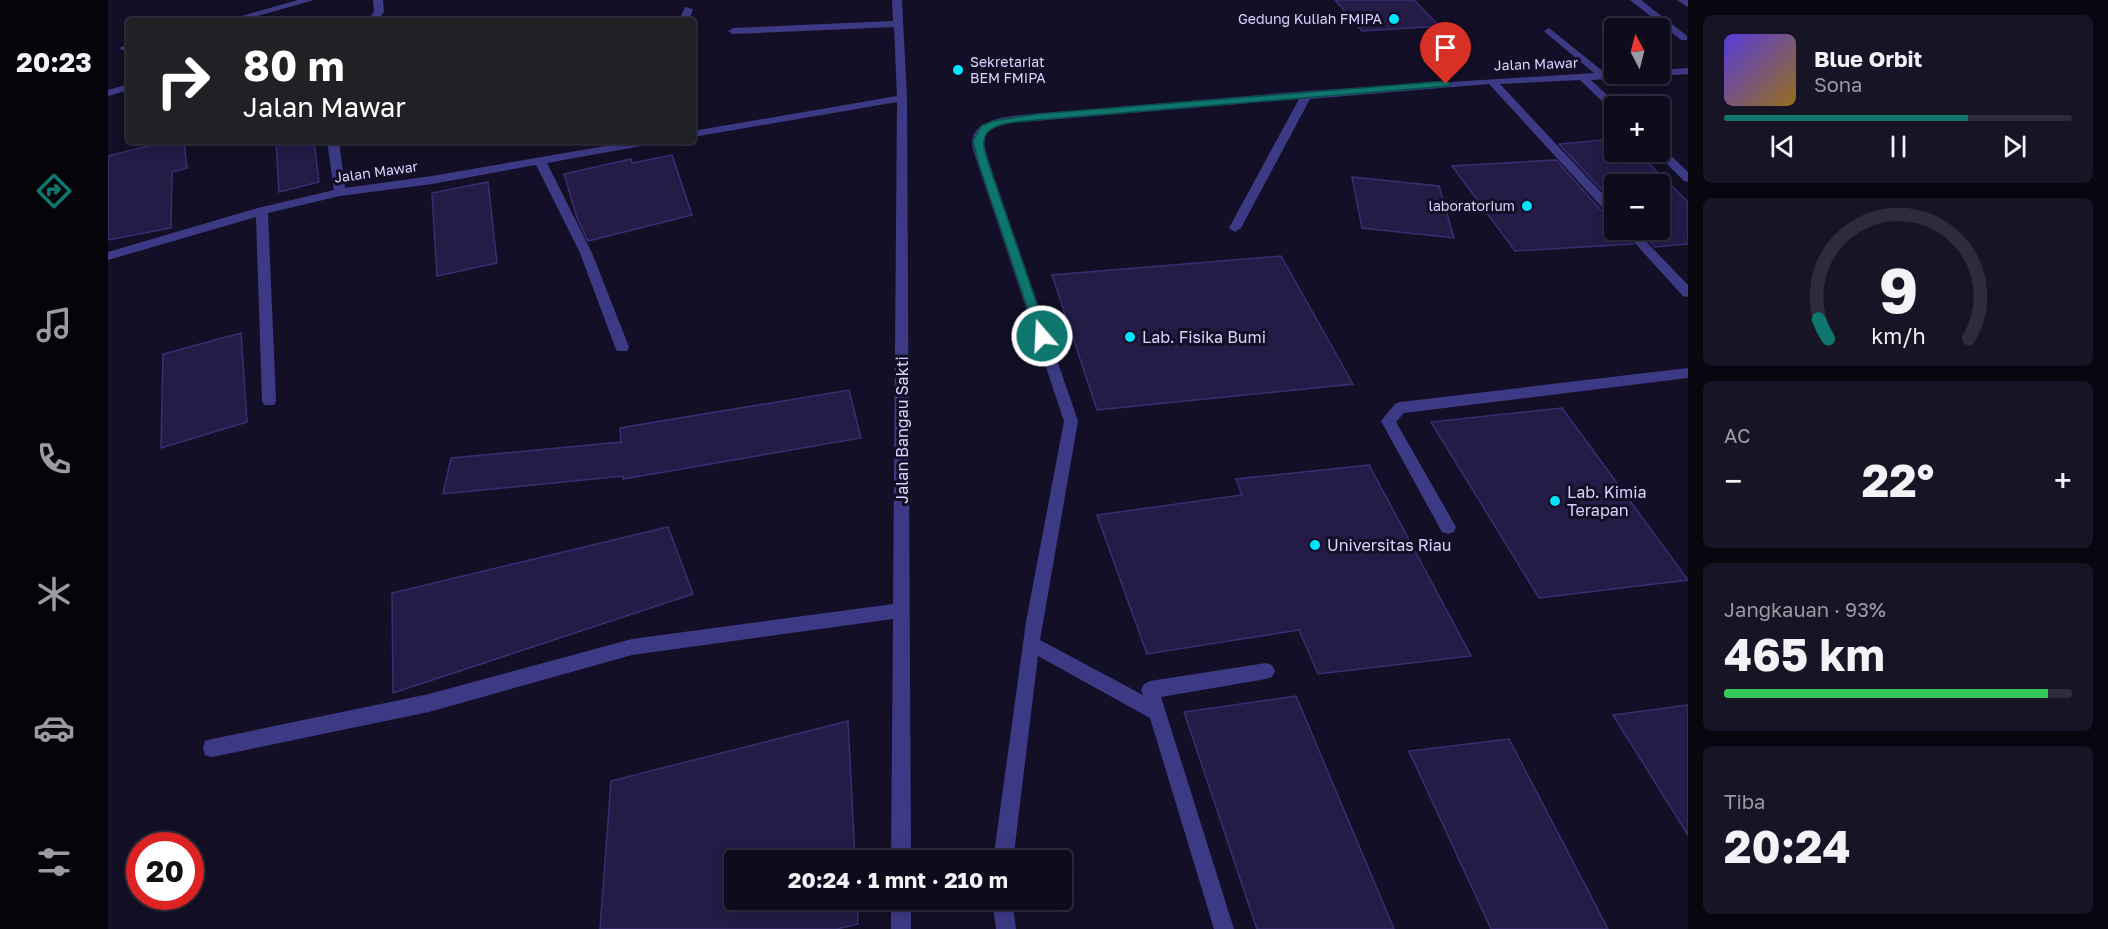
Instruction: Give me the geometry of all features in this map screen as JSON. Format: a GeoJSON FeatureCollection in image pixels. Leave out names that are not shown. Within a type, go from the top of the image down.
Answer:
{"type":"FeatureCollection","features":[{"type":"Feature","properties":{"kind":"street"},"geometry":{"type":"LineString","coordinates":[[240,18],[309,0]]}},
{"type":"Feature","properties":{"kind":"street"},"geometry":{"type":"LineString","coordinates":[[375,18],[381,7],[378,0]]}},
{"type":"Feature","properties":{"kind":"street","name":"Jalan Bangau Sakti"},"geometry":{"type":"LineString","coordinates":[[897,0],[902,98],[901,850]]}},
{"type":"Feature","properties":{"kind":"street"},"geometry":{"type":"LineString","coordinates":[[1635,0],[1686,36],[1684,43],[1688,49]]}},
{"type":"Feature","properties":{"kind":"street"},"geometry":{"type":"LineString","coordinates":[[1682,0],[1688,4]]}},
{"type":"Feature","properties":{"kind":"street"},"geometry":{"type":"LineString","coordinates":[[685,18],[688,9]]}},
{"type":"Feature","properties":{"kind":"street"},"geometry":{"type":"LineString","coordinates":[[733,31],[897,24]]}},
{"type":"Feature","properties":{"kind":"street"},"geometry":{"type":"LineString","coordinates":[[1549,31],[1602,76]]}},
{"type":"Feature","properties":{"kind":"street"},"geometry":{"type":"LineString","coordinates":[[1670,72],[1688,71]]}},
{"type":"Feature","properties":{"kind":"street","name":"Jalan Mawar"},"geometry":{"type":"LineString","coordinates":[[1032,644],[1071,421],[984,165],[978,141],[984,129],[996,123],[1037,117],[1307,94],[1602,76]]}},
{"type":"Feature","properties":{"kind":"street"},"geometry":{"type":"LineString","coordinates":[[1583,77],[1604,97]]}},
{"type":"Feature","properties":{"kind":"street"},"geometry":{"type":"LineString","coordinates":[[1492,81],[1604,202]]}},
{"type":"Feature","properties":{"kind":"street"},"geometry":{"type":"LineString","coordinates":[[108,93],[126,88]]}},
{"type":"Feature","properties":{"kind":"street"},"geometry":{"type":"LineString","coordinates":[[1235,228],[1307,94]]}},
{"type":"Feature","properties":{"kind":"street"},"geometry":{"type":"LineString","coordinates":[[696,133],[902,98]]}},
{"type":"Feature","properties":{"kind":"street"},"geometry":{"type":"LineString","coordinates":[[333,144],[340,192]]}},
{"type":"Feature","properties":{"kind":"street","name":"Jalan Mawar"},"geometry":{"type":"LineString","coordinates":[[108,256],[262,211],[340,192],[432,180],[636,144]]}},
{"type":"Feature","properties":{"kind":"street"},"geometry":{"type":"LineString","coordinates":[[540,161],[586,254],[622,347]]}},
{"type":"Feature","properties":{"kind":"street"},"geometry":{"type":"LineString","coordinates":[[1670,161],[1688,178]]}},
{"type":"Feature","properties":{"kind":"street"},"geometry":{"type":"LineString","coordinates":[[262,211],[269,401]]}},
{"type":"Feature","properties":{"kind":"street"},"geometry":{"type":"LineString","coordinates":[[1638,240],[1688,293]]}},
{"type":"Feature","properties":{"kind":"street"},"geometry":{"type":"LineString","coordinates":[[1448,527],[1388,421],[1400,408],[1688,373]]}},
{"type":"Feature","properties":{"kind":"street"},"geometry":{"type":"LineString","coordinates":[[212,748],[429,703],[632,647],[902,610]]}},
{"type":"Feature","properties":{"kind":"street"},"geometry":{"type":"LineString","coordinates":[[1004,850],[1032,644],[1156,712]]}},
{"type":"Feature","properties":{"kind":"street"},"geometry":{"type":"LineString","coordinates":[[1224,929],[1150,690],[1266,671]]}},
{"type":"Feature","properties":{"kind":"street"},"geometry":{"type":"LineString","coordinates":[[901,910],[901,929]]}},
{"type":"Feature","properties":{"kind":"street"},"geometry":{"type":"LineString","coordinates":[[1003,910],[1006,929]]}},
{"type":"Feature","properties":{"kind":"building"},"geometry":{"type":"Polygon","coordinates":[[[1335,0],[1414,0],[1439,26],[1362,31],[1335,0]]]}},
{"type":"Feature","properties":{"kind":"building"},"geometry":{"type":"Polygon","coordinates":[[[1604,140],[1604,162],[1647,162],[1659,174],[1604,174],[1604,192],[1559,144],[1604,140]]]}},
{"type":"Feature","properties":{"kind":"building"},"geometry":{"type":"Polygon","coordinates":[[[184,144],[187,168],[172,172],[171,228],[108,240],[108,156],[152,145],[184,144]]]}},
{"type":"Feature","properties":{"kind":"building"},"geometry":{"type":"Polygon","coordinates":[[[276,144],[314,144],[319,182],[279,192],[276,144]]]}},
{"type":"Feature","properties":{"kind":"building"},"geometry":{"type":"Polygon","coordinates":[[[672,155],[692,215],[588,241],[577,218],[564,174],[631,159],[632,163],[672,155]]]}},
{"type":"Feature","properties":{"kind":"building","name":"laboratorium"},"geometry":{"type":"Polygon","coordinates":[[[1556,160],[1604,214],[1604,240],[1630,240],[1633,244],[1515,251],[1452,166],[1556,160]]]}},
{"type":"Feature","properties":{"kind":"building"},"geometry":{"type":"Polygon","coordinates":[[[1352,177],[1439,186],[1454,238],[1362,228],[1352,177]]]}},
{"type":"Feature","properties":{"kind":"building"},"geometry":{"type":"Polygon","coordinates":[[[488,182],[497,263],[437,276],[432,193],[488,182]]]}},
{"type":"Feature","properties":{"kind":"building"},"geometry":{"type":"Polygon","coordinates":[[[1670,184],[1688,202],[1688,244],[1655,247],[1648,240],[1670,240],[1670,184]]]}},
{"type":"Feature","properties":{"kind":"building"},"geometry":{"type":"Polygon","coordinates":[[[1281,256],[1353,384],[1097,410],[1052,275],[1281,256]]]}},
{"type":"Feature","properties":{"kind":"building"},"geometry":{"type":"Polygon","coordinates":[[[241,333],[247,422],[161,448],[163,354],[241,333]]]}},
{"type":"Feature","properties":{"kind":"building"},"geometry":{"type":"Polygon","coordinates":[[[849,390],[861,438],[623,479],[623,476],[443,494],[451,458],[621,442],[620,428],[849,390]]]}},
{"type":"Feature","properties":{"kind":"building","name":"Lab. Kimia Terapan"},"geometry":{"type":"Polygon","coordinates":[[[1562,408],[1688,580],[1539,598],[1431,422],[1562,408]]]}},
{"type":"Feature","properties":{"kind":"building"},"geometry":{"type":"Polygon","coordinates":[[[1369,465],[1471,656],[1318,674],[1299,630],[1147,654],[1097,515],[1242,495],[1236,479],[1369,465]]]}},
{"type":"Feature","properties":{"kind":"building"},"geometry":{"type":"Polygon","coordinates":[[[668,527],[693,594],[393,693],[392,593],[668,527]]]}},
{"type":"Feature","properties":{"kind":"building"},"geometry":{"type":"Polygon","coordinates":[[[1296,696],[1394,929],[1257,929],[1184,712],[1296,696]]]}},
{"type":"Feature","properties":{"kind":"building"},"geometry":{"type":"Polygon","coordinates":[[[1688,705],[1688,835],[1613,715],[1688,705]]]}},
{"type":"Feature","properties":{"kind":"building"},"geometry":{"type":"Polygon","coordinates":[[[848,721],[854,850],[724,850],[724,910],[857,910],[858,924],[837,929],[600,929],[611,781],[848,721]]]}},
{"type":"Feature","properties":{"kind":"building"},"geometry":{"type":"Polygon","coordinates":[[[1509,739],[1608,929],[1491,929],[1409,751],[1509,739]]]}},
{"type":"Feature","properties":{"kind":"place","name":"Gedung Kuliah FMIPA"},"geometry":{"type":"Point","coordinates":[1394,19]}},
{"type":"Feature","properties":{"kind":"place","name":"Sekretariat BEM FMIPA"},"geometry":{"type":"Point","coordinates":[958,70]}},
{"type":"Feature","properties":{"kind":"place","name":"laboratorium"},"geometry":{"type":"Point","coordinates":[1527,206]}},
{"type":"Feature","properties":{"kind":"place","name":"Lab. Fisika Bumi"},"geometry":{"type":"Point","coordinates":[1130,337]}},
{"type":"Feature","properties":{"kind":"place","name":"Lab. Kimia Terapan"},"geometry":{"type":"Point","coordinates":[1555,501]}},
{"type":"Feature","properties":{"kind":"place","name":"Universitas Riau"},"geometry":{"type":"Point","coordinates":[1315,545]}},
{"type":"Feature","properties":{"kind":"route"},"geometry":{"type":"LineString","coordinates":[[1042,336],[984,165],[978,141],[984,129],[996,123],[1037,117],[1446,84]]}}]}
